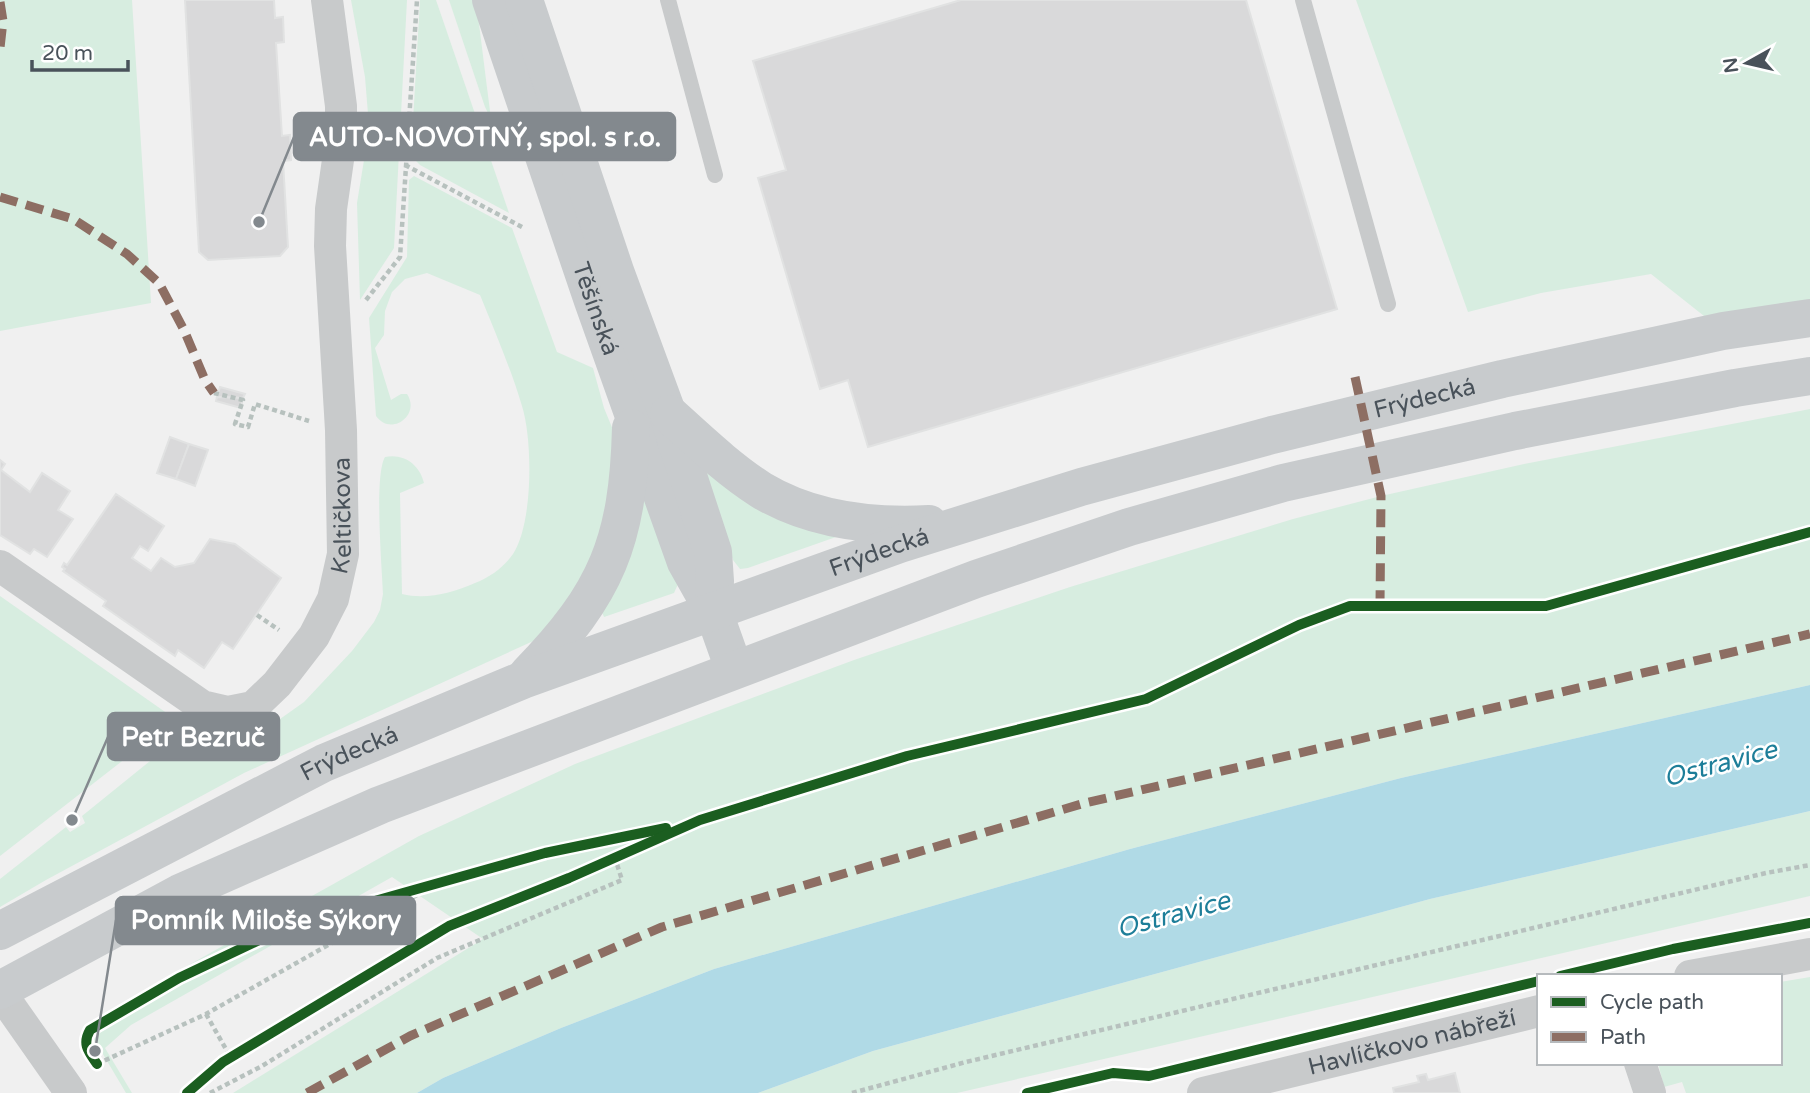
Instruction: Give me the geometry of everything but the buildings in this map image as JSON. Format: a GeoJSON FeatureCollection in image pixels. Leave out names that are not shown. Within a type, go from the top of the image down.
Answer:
{"type":"FeatureCollection","features":[{"type":"Feature","properties":{"kind":"main road","name":"Těšínská"},"geometry":{"type":"LineString","coordinates":[[491,0],[593,301],[649,410],[713,552],[713,610],[734,669]]}},
{"type":"Feature","properties":{"kind":"main road","name":"Těšínská"},"geometry":{"type":"LineString","coordinates":[[524,0],[615,271],[649,410]]}},
{"type":"Feature","properties":{"kind":"main road","name":"Frýdecká"},"geometry":{"type":"LineString","coordinates":[[0,931],[324,763],[523,680],[713,610],[966,523],[1094,484],[1272,435],[1502,379],[1723,331],[1810,318]]}},
{"type":"Feature","properties":{"kind":"main road","name":"Frýdecká"},"geometry":{"type":"LineString","coordinates":[[0,991],[180,893],[368,810],[976,579],[1103,536],[1283,483],[1515,430],[1810,376]]}},
{"type":"Feature","properties":{"kind":"main road"},"geometry":{"type":"LineString","coordinates":[[523,680],[572,625],[595,593],[610,562],[624,515],[630,461],[649,410],[701,443],[752,483],[796,506],[851,521],[885,525],[966,523]]}},
{"type":"Feature","properties":{"kind":"street","name":"Keltičkova"},"geometry":{"type":"LineString","coordinates":[[0,566],[202,706],[228,712],[253,707],[278,684],[314,636],[333,599],[343,554],[342,446],[330,246],[331,209],[341,139],[341,106],[327,0]]}},
{"type":"Feature","properties":{"kind":"street"},"geometry":{"type":"LineString","coordinates":[[1701,974],[1810,954]]}},
{"type":"Feature","properties":{"kind":"street"},"geometry":{"type":"LineString","coordinates":[[0,991],[71,1093]]}},
{"type":"Feature","properties":{"kind":"street","name":"Havlíčkovo nábřeží"},"geometry":{"type":"LineString","coordinates":[[1203,1093],[1537,1011]]}},
{"type":"Feature","properties":{"kind":"street"},"geometry":{"type":"LineString","coordinates":[[1641,1065],[1650,1093]]}},
{"type":"Feature","properties":{"kind":"lane"},"geometry":{"type":"LineString","coordinates":[[668,0],[715,175]]}},
{"type":"Feature","properties":{"kind":"lane"},"geometry":{"type":"LineString","coordinates":[[1303,0],[1388,304]]}},
{"type":"Feature","properties":{"kind":"path"},"geometry":{"type":"LineString","coordinates":[[336,340],[400,257],[416,0]]}},
{"type":"Feature","properties":{"kind":"path"},"geometry":{"type":"LineString","coordinates":[[405,165],[523,227]]}},
{"type":"Feature","properties":{"kind":"path"},"geometry":{"type":"LineString","coordinates":[[214,393],[243,400],[235,424],[248,427],[255,404],[289,415]]}},
{"type":"Feature","properties":{"kind":"path"},"geometry":{"type":"LineString","coordinates":[[257,615],[271,625]]}},
{"type":"Feature","properties":{"kind":"path"},"geometry":{"type":"LineString","coordinates":[[604,863],[628,853]]}},
{"type":"Feature","properties":{"kind":"path"},"geometry":{"type":"LineString","coordinates":[[210,1093],[262,1066],[436,958],[622,880],[615,858]]}},
{"type":"Feature","properties":{"kind":"path"},"geometry":{"type":"LineString","coordinates":[[852,1093],[966,1062],[1766,873],[1810,865]]}},
{"type":"Feature","properties":{"kind":"path"},"geometry":{"type":"LineString","coordinates":[[386,898],[452,879]]}},
{"type":"Feature","properties":{"kind":"path"},"geometry":{"type":"LineString","coordinates":[[94,1060],[206,1014],[438,883]]}},
{"type":"Feature","properties":{"kind":"path"},"geometry":{"type":"LineString","coordinates":[[206,1014],[227,1060],[242,1051]]}},
{"type":"Feature","properties":{"kind":"green space"},"geometry":{"type":"Polygon","coordinates":[[[0,0],[132,0],[151,303],[0,331],[0,0]]]}},
{"type":"Feature","properties":{"kind":"green space"},"geometry":{"type":"Polygon","coordinates":[[[351,0],[407,0],[394,248],[360,300],[357,203],[368,114],[365,77],[351,0]]]}},
{"type":"Feature","properties":{"kind":"green space"},"geometry":{"type":"Polygon","coordinates":[[[420,0],[436,0],[509,213],[420,165],[411,156],[420,0]]]}},
{"type":"Feature","properties":{"kind":"green space"},"geometry":{"type":"Polygon","coordinates":[[[449,0],[476,0],[491,119],[485,107],[449,0]]]}},
{"type":"Feature","properties":{"kind":"green space"},"geometry":{"type":"Polygon","coordinates":[[[1356,0],[1810,0],[1810,318],[1723,331],[1651,274],[1541,293],[1468,312],[1356,0]]]}},
{"type":"Feature","properties":{"kind":"green space"},"geometry":{"type":"Polygon","coordinates":[[[414,176],[512,228],[557,352],[593,368],[604,408],[616,437],[613,512],[592,565],[540,638],[244,773],[0,907],[0,879],[66,827],[70,832],[85,823],[82,816],[176,740],[201,736],[225,739],[247,735],[273,724],[304,702],[352,651],[374,622],[383,594],[379,501],[385,457],[399,457],[410,462],[419,471],[424,483],[400,493],[402,594],[430,596],[466,587],[496,572],[513,554],[520,540],[528,503],[526,421],[518,392],[480,295],[427,273],[405,279],[392,292],[385,311],[384,335],[375,348],[391,400],[401,394],[407,394],[410,409],[407,416],[396,424],[382,422],[376,416],[369,318],[407,257],[409,180],[414,176]]]}},
{"type":"Feature","properties":{"kind":"green space"},"geometry":{"type":"Polygon","coordinates":[[[1810,409],[1810,685],[1401,778],[1130,849],[714,969],[561,1028],[443,1078],[417,1093],[233,1093],[483,939],[392,877],[131,1025],[105,1048],[132,1093],[126,1093],[94,1039],[122,1008],[187,966],[419,836],[575,764],[854,660],[1070,587],[1293,519],[1524,464],[1810,409]]]}},
{"type":"Feature","properties":{"kind":"green space"},"geometry":{"type":"Polygon","coordinates":[[[702,468],[836,537],[740,569],[733,560],[702,468]]]}},
{"type":"Feature","properties":{"kind":"green space"},"geometry":{"type":"Polygon","coordinates":[[[644,498],[678,584],[674,593],[604,617],[602,612],[644,498]]]}},
{"type":"Feature","properties":{"kind":"green space"},"geometry":{"type":"Polygon","coordinates":[[[0,596],[168,714],[162,730],[0,856],[0,596]]]}},
{"type":"Feature","properties":{"kind":"green space"},"geometry":{"type":"Polygon","coordinates":[[[1810,811],[1810,896],[957,1093],[758,1093],[873,1051],[1430,899],[1810,811]]]}},
{"type":"Feature","properties":{"kind":"green space"},"geometry":{"type":"Polygon","coordinates":[[[1810,977],[1810,1093],[1686,1093],[1682,1082],[1664,1087],[1658,1065],[1782,1065],[1782,982],[1810,977]]]}},
{"type":"Feature","properties":{"kind":"water","name":"Ostravice"},"geometry":{"type":"Polygon","coordinates":[[[1810,685],[1810,811],[1430,899],[873,1051],[758,1093],[417,1093],[443,1078],[561,1028],[714,969],[1130,849],[1401,778],[1810,685]]]}},
{"type":"Feature","properties":{"kind":"marked path"},"geometry":{"type":"LineString","coordinates":[[0,2],[3,21],[0,48]]}},
{"type":"Feature","properties":{"kind":"marked path"},"geometry":{"type":"LineString","coordinates":[[0,197],[73,219],[127,254],[159,283],[184,330],[205,380],[214,393]]}},
{"type":"Feature","properties":{"kind":"marked path"},"geometry":{"type":"LineString","coordinates":[[1355,377],[1381,496],[1380,605]]}},
{"type":"Feature","properties":{"kind":"marked path"},"geometry":{"type":"LineString","coordinates":[[307,1093],[410,1036],[662,927],[1085,803],[1810,634]]}},
{"type":"Feature","properties":{"kind":"cycle path"},"geometry":{"type":"LineString","coordinates":[[187,1093],[223,1062],[449,926],[569,878],[700,820],[907,756],[1146,699],[1299,625],[1350,606],[1546,606],[1810,532]]}},
{"type":"Feature","properties":{"kind":"cycle path"},"geometry":{"type":"LineString","coordinates":[[97,1064],[87,1047],[86,1039],[90,1030],[179,978],[293,924],[545,853],[666,828]]}},
{"type":"Feature","properties":{"kind":"cycle path"},"geometry":{"type":"LineString","coordinates":[[1568,974],[1673,949],[1810,923]]}},
{"type":"Feature","properties":{"kind":"cycle path"},"geometry":{"type":"LineString","coordinates":[[1027,1093],[1113,1073],[1149,1076],[1537,981]]}},
{"type":"Feature","properties":{"kind":"place","name":"AUTO-NOVOTNÝ, spol. s r.o."},"geometry":{"type":"Point","coordinates":[259,222]}},
{"type":"Feature","properties":{"kind":"place","name":"Petr Bezruč"},"geometry":{"type":"Point","coordinates":[72,820]}},
{"type":"Feature","properties":{"kind":"place","name":"Pomník Miloše Sýkory"},"geometry":{"type":"Point","coordinates":[95,1051]}}]}
